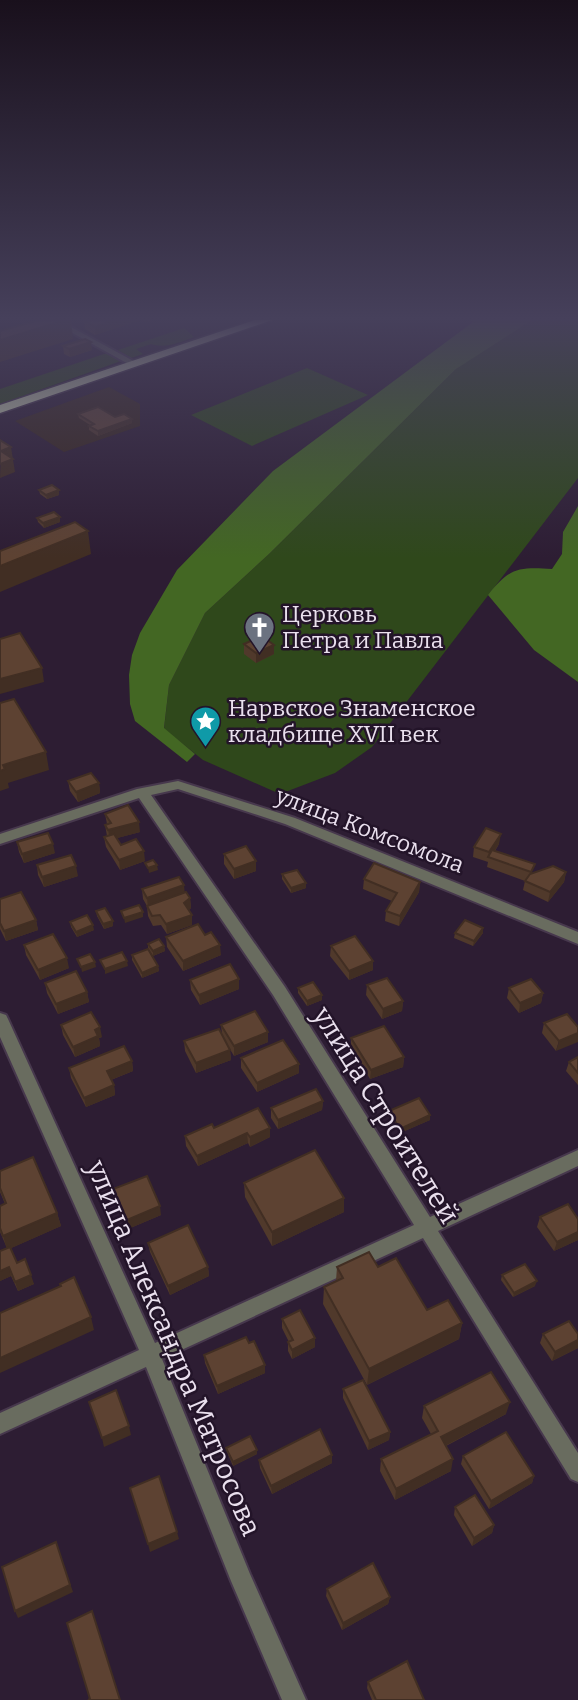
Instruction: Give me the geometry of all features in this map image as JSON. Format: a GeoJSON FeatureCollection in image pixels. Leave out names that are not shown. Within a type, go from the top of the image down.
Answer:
{"type":"FeatureCollection","features":[{"type":"Feature","properties":{"kind":"highway"},"geometry":{"type":"LineString","coordinates":[[0,410],[31,399]]}},
{"type":"Feature","properties":{"kind":"street","name":"улица Комсомола"},"geometry":{"type":"LineString","coordinates":[[0,839],[142,792],[178,785],[290,821],[578,938]]}},
{"type":"Feature","properties":{"kind":"street","name":"улица Строителей"},"geometry":{"type":"LineString","coordinates":[[142,792],[279,991],[578,1472]]}},
{"type":"Feature","properties":{"kind":"street","name":"улица Александра Матросова"},"geometry":{"type":"LineString","coordinates":[[0,1019],[151,1356],[242,1581],[294,1700]]}},
{"type":"Feature","properties":{"kind":"street"},"geometry":{"type":"LineString","coordinates":[[0,1424],[578,1158]]}},
{"type":"Feature","properties":{"kind":"shaded area"},"geometry":{"type":"Polygon","coordinates":[[[75,399],[131,399],[140,404],[140,426],[64,452],[15,421],[75,399]]]}},
{"type":"Feature","properties":{"kind":"green space"},"geometry":{"type":"Polygon","coordinates":[[[0,399],[13,399],[0,404],[0,399]]]}},
{"type":"Feature","properties":{"kind":"green space"},"geometry":{"type":"Polygon","coordinates":[[[230,399],[358,399],[252,446],[191,415],[230,399]]]}},
{"type":"Feature","properties":{"kind":"green space"},"geometry":{"type":"Polygon","coordinates":[[[369,399],[425,399],[269,554],[205,613],[169,685],[164,728],[195,754],[187,762],[135,721],[130,704],[129,675],[132,655],[140,633],[177,570],[273,471],[369,399]]]}},
{"type":"Feature","properties":{"kind":"green space"},"geometry":{"type":"Polygon","coordinates":[[[425,399],[578,399],[578,478],[372,747],[335,773],[280,794],[203,760],[164,729],[169,685],[205,613],[269,554],[425,399]]]}},
{"type":"Feature","properties":{"kind":"green space"},"geometry":{"type":"Polygon","coordinates":[[[578,506],[578,682],[534,650],[488,595],[502,579],[515,571],[531,568],[552,569],[562,554],[563,532],[578,506]]]}},
{"type":"Feature","properties":{"kind":"building"},"geometry":{"type":"Polygon","coordinates":[[[98,407],[115,417],[124,414],[132,419],[98,431],[89,426],[94,424],[78,414],[98,407]]]}},
{"type":"Feature","properties":{"kind":"building"},"geometry":{"type":"Polygon","coordinates":[[[0,440],[11,447],[1,451],[13,459],[0,464],[0,440]]]}},
{"type":"Feature","properties":{"kind":"building"},"geometry":{"type":"Polygon","coordinates":[[[52,485],[59,490],[46,495],[39,490],[52,485]]]}},
{"type":"Feature","properties":{"kind":"building"},"geometry":{"type":"Polygon","coordinates":[[[54,512],[60,517],[43,523],[37,518],[54,512]]]}},
{"type":"Feature","properties":{"kind":"building"},"geometry":{"type":"Polygon","coordinates":[[[75,522],[88,531],[0,566],[0,551],[75,522]]]}},
{"type":"Feature","properties":{"kind":"building"},"geometry":{"type":"Polygon","coordinates":[[[20,633],[42,668],[0,679],[0,639],[20,633]]]}},
{"type":"Feature","properties":{"kind":"building"},"geometry":{"type":"Polygon","coordinates":[[[262,636],[274,645],[256,653],[244,644],[262,636]]]}},
{"type":"Feature","properties":{"kind":"building"},"geometry":{"type":"Polygon","coordinates":[[[14,699],[46,752],[3,765],[5,769],[0,771],[0,703],[14,699]]]}},
{"type":"Feature","properties":{"kind":"building"},"geometry":{"type":"Polygon","coordinates":[[[91,773],[99,783],[76,792],[68,781],[91,773]]]}},
{"type":"Feature","properties":{"kind":"building"},"geometry":{"type":"Polygon","coordinates":[[[128,805],[139,822],[108,830],[105,825],[111,823],[105,814],[128,805]]]}},
{"type":"Feature","properties":{"kind":"building"},"geometry":{"type":"Polygon","coordinates":[[[486,828],[501,834],[489,852],[474,847],[486,828]]]}},
{"type":"Feature","properties":{"kind":"building"},"geometry":{"type":"Polygon","coordinates":[[[48,833],[53,844],[22,854],[17,842],[48,833]]]}},
{"type":"Feature","properties":{"kind":"building"},"geometry":{"type":"Polygon","coordinates":[[[114,834],[121,845],[136,839],[144,851],[119,860],[104,837],[114,834]]]}},
{"type":"Feature","properties":{"kind":"building"},"geometry":{"type":"Polygon","coordinates":[[[246,846],[256,861],[234,869],[224,854],[246,846]]]}},
{"type":"Feature","properties":{"kind":"building"},"geometry":{"type":"Polygon","coordinates":[[[492,850],[535,864],[531,872],[488,857],[492,850]]]}},
{"type":"Feature","properties":{"kind":"building"},"geometry":{"type":"Polygon","coordinates":[[[71,855],[76,866],[42,877],[37,865],[71,855]]]}},
{"type":"Feature","properties":{"kind":"building"},"geometry":{"type":"Polygon","coordinates":[[[153,860],[157,865],[148,868],[145,863],[153,860]]]}},
{"type":"Feature","properties":{"kind":"building"},"geometry":{"type":"Polygon","coordinates":[[[374,863],[420,882],[400,916],[386,911],[397,893],[364,879],[374,863]]]}},
{"type":"Feature","properties":{"kind":"building"},"geometry":{"type":"Polygon","coordinates":[[[553,866],[566,872],[550,892],[525,881],[530,874],[553,866]]]}},
{"type":"Feature","properties":{"kind":"building"},"geometry":{"type":"Polygon","coordinates":[[[297,870],[306,883],[291,888],[282,874],[297,870]]]}},
{"type":"Feature","properties":{"kind":"building"},"geometry":{"type":"Polygon","coordinates":[[[179,877],[184,885],[147,898],[142,889],[179,877]]]}},
{"type":"Feature","properties":{"kind":"building"},"geometry":{"type":"Polygon","coordinates":[[[21,892],[36,920],[4,931],[0,923],[0,899],[21,892]]]}},
{"type":"Feature","properties":{"kind":"building"},"geometry":{"type":"Polygon","coordinates":[[[186,892],[190,898],[184,903],[192,915],[166,924],[160,915],[152,916],[147,906],[186,892]]]}},
{"type":"Feature","properties":{"kind":"building"},"geometry":{"type":"Polygon","coordinates":[[[139,905],[143,912],[124,918],[121,911],[139,905]]]}},
{"type":"Feature","properties":{"kind":"building"},"geometry":{"type":"Polygon","coordinates":[[[105,908],[113,921],[103,924],[96,911],[105,908]]]}},
{"type":"Feature","properties":{"kind":"building"},"geometry":{"type":"Polygon","coordinates":[[[87,915],[93,925],[76,932],[70,922],[87,915]]]}},
{"type":"Feature","properties":{"kind":"building"},"geometry":{"type":"Polygon","coordinates":[[[465,920],[483,928],[474,941],[455,933],[465,920]]]}},
{"type":"Feature","properties":{"kind":"building"},"geometry":{"type":"Polygon","coordinates":[[[198,924],[205,935],[211,932],[220,945],[183,961],[166,937],[198,924]]]}},
{"type":"Feature","properties":{"kind":"building"},"geometry":{"type":"Polygon","coordinates":[[[53,934],[67,958],[38,970],[24,945],[53,934]]]}},
{"type":"Feature","properties":{"kind":"building"},"geometry":{"type":"Polygon","coordinates":[[[355,936],[373,961],[349,971],[331,946],[355,936]]]}},
{"type":"Feature","properties":{"kind":"building"},"geometry":{"type":"Polygon","coordinates":[[[159,939],[164,946],[153,951],[148,944],[159,939]]]}},
{"type":"Feature","properties":{"kind":"building"},"geometry":{"type":"Polygon","coordinates":[[[148,949],[158,966],[142,973],[132,955],[148,949]]]}},
{"type":"Feature","properties":{"kind":"building"},"geometry":{"type":"Polygon","coordinates":[[[122,952],[127,961],[105,969],[100,960],[122,952]]]}},
{"type":"Feature","properties":{"kind":"building"},"geometry":{"type":"Polygon","coordinates":[[[90,954],[95,962],[81,967],[77,959],[90,954]]]}},
{"type":"Feature","properties":{"kind":"building"},"geometry":{"type":"Polygon","coordinates":[[[230,964],[239,979],[199,995],[190,980],[230,964]]]}},
{"type":"Feature","properties":{"kind":"building"},"geometry":{"type":"Polygon","coordinates":[[[76,971],[87,992],[56,1004],[45,983],[76,971]]]}},
{"type":"Feature","properties":{"kind":"building"},"geometry":{"type":"Polygon","coordinates":[[[387,978],[403,1001],[383,1009],[367,985],[387,978]]]}},
{"type":"Feature","properties":{"kind":"building"},"geometry":{"type":"Polygon","coordinates":[[[531,979],[543,993],[520,1003],[509,988],[531,979]]]}},
{"type":"Feature","properties":{"kind":"building"},"geometry":{"type":"Polygon","coordinates":[[[313,982],[322,995],[307,1001],[298,988],[313,982]]]}},
{"type":"Feature","properties":{"kind":"building"},"geometry":{"type":"Polygon","coordinates":[[[255,1011],[268,1032],[234,1046],[221,1025],[255,1011]]]}},
{"type":"Feature","properties":{"kind":"building"},"geometry":{"type":"Polygon","coordinates":[[[91,1012],[100,1027],[95,1030],[98,1036],[73,1047],[61,1025],[91,1012]]]}},
{"type":"Feature","properties":{"kind":"building"},"geometry":{"type":"Polygon","coordinates":[[[567,1014],[578,1027],[578,1033],[559,1041],[544,1023],[567,1014]]]}},
{"type":"Feature","properties":{"kind":"building"},"geometry":{"type":"Polygon","coordinates":[[[384,1026],[404,1057],[371,1070],[351,1038],[384,1026]]]}},
{"type":"Feature","properties":{"kind":"building"},"geometry":{"type":"Polygon","coordinates":[[[219,1029],[230,1050],[196,1063],[184,1041],[219,1029]]]}},
{"type":"Feature","properties":{"kind":"building"},"geometry":{"type":"Polygon","coordinates":[[[283,1040],[299,1064],[257,1083],[241,1058],[283,1040]]]}},
{"type":"Feature","properties":{"kind":"building"},"geometry":{"type":"Polygon","coordinates":[[[124,1046],[132,1061],[107,1071],[114,1085],[84,1098],[69,1068],[124,1046]]]}},
{"type":"Feature","properties":{"kind":"building"},"geometry":{"type":"Polygon","coordinates":[[[578,1057],[578,1073],[569,1062],[578,1057]]]}},
{"type":"Feature","properties":{"kind":"building"},"geometry":{"type":"Polygon","coordinates":[[[316,1089],[323,1101],[278,1120],[271,1108],[316,1089]]]}},
{"type":"Feature","properties":{"kind":"building"},"geometry":{"type":"Polygon","coordinates":[[[419,1098],[430,1115],[400,1129],[389,1111],[419,1098]]]}},
{"type":"Feature","properties":{"kind":"building"},"geometry":{"type":"Polygon","coordinates":[[[258,1108],[270,1128],[250,1137],[247,1133],[197,1156],[185,1136],[212,1124],[214,1128],[258,1108]]]}},
{"type":"Feature","properties":{"kind":"building"},"geometry":{"type":"Polygon","coordinates":[[[315,1150],[344,1198],[272,1232],[244,1183],[315,1150]]]}},
{"type":"Feature","properties":{"kind":"building"},"geometry":{"type":"Polygon","coordinates":[[[33,1157],[57,1213],[3,1236],[0,1228],[0,1206],[6,1203],[0,1188],[0,1171],[33,1157]]]}},
{"type":"Feature","properties":{"kind":"building"},"geometry":{"type":"Polygon","coordinates":[[[147,1176],[160,1206],[127,1220],[113,1189],[147,1176]]]}},
{"type":"Feature","properties":{"kind":"building"},"geometry":{"type":"Polygon","coordinates":[[[568,1204],[578,1219],[578,1232],[557,1242],[540,1217],[568,1204]]]}},
{"type":"Feature","properties":{"kind":"building"},"geometry":{"type":"Polygon","coordinates":[[[188,1225],[208,1267],[168,1286],[148,1243],[188,1225]]]}},
{"type":"Feature","properties":{"kind":"building"},"geometry":{"type":"Polygon","coordinates":[[[10,1247],[17,1263],[25,1259],[31,1275],[15,1282],[9,1267],[0,1271],[0,1251],[10,1247]]]}},
{"type":"Feature","properties":{"kind":"building"},"geometry":{"type":"Polygon","coordinates":[[[369,1252],[378,1267],[396,1258],[427,1310],[448,1300],[462,1323],[369,1369],[324,1287],[343,1278],[337,1267],[369,1252]]]}},
{"type":"Feature","properties":{"kind":"building"},"geometry":{"type":"Polygon","coordinates":[[[525,1264],[537,1281],[514,1293],[502,1275],[525,1264]]]}},
{"type":"Feature","properties":{"kind":"building"},"geometry":{"type":"Polygon","coordinates":[[[74,1277],[91,1317],[0,1358],[0,1313],[61,1286],[60,1284],[74,1277]]]}},
{"type":"Feature","properties":{"kind":"building"},"geometry":{"type":"Polygon","coordinates":[[[300,1310],[315,1338],[292,1350],[288,1342],[293,1340],[282,1319],[300,1310]]]}},
{"type":"Feature","properties":{"kind":"building"},"geometry":{"type":"Polygon","coordinates":[[[569,1321],[578,1334],[578,1340],[555,1352],[543,1334],[569,1321]]]}},
{"type":"Feature","properties":{"kind":"building"},"geometry":{"type":"Polygon","coordinates":[[[246,1337],[249,1343],[254,1341],[265,1365],[217,1386],[204,1355],[246,1337]]]}},
{"type":"Feature","properties":{"kind":"building"},"geometry":{"type":"Polygon","coordinates":[[[491,1372],[510,1402],[441,1437],[453,1459],[396,1489],[381,1459],[438,1431],[424,1406],[491,1372]]]}},
{"type":"Feature","properties":{"kind":"building"},"geometry":{"type":"Polygon","coordinates":[[[363,1380],[390,1432],[369,1441],[343,1389],[363,1380]]]}},
{"type":"Feature","properties":{"kind":"building"},"geometry":{"type":"Polygon","coordinates":[[[116,1390],[129,1426],[102,1438],[89,1402],[116,1390]]]}},
{"type":"Feature","properties":{"kind":"building"},"geometry":{"type":"Polygon","coordinates":[[[320,1429],[332,1455],[271,1486],[259,1460],[320,1429]]]}},
{"type":"Feature","properties":{"kind":"building"},"geometry":{"type":"Polygon","coordinates":[[[506,1432],[534,1476],[491,1501],[463,1456],[506,1432]]]}},
{"type":"Feature","properties":{"kind":"building"},"geometry":{"type":"Polygon","coordinates":[[[250,1436],[257,1450],[233,1462],[226,1448],[250,1436]]]}},
{"type":"Feature","properties":{"kind":"building"},"geometry":{"type":"Polygon","coordinates":[[[159,1476],[177,1532],[148,1544],[130,1488],[159,1476]]]}},
{"type":"Feature","properties":{"kind":"building"},"geometry":{"type":"Polygon","coordinates":[[[475,1495],[494,1525],[474,1538],[455,1507],[475,1495]]]}},
{"type":"Feature","properties":{"kind":"building"},"geometry":{"type":"Polygon","coordinates":[[[56,1542],[70,1585],[15,1611],[2,1567],[56,1542]]]}},
{"type":"Feature","properties":{"kind":"building"},"geometry":{"type":"Polygon","coordinates":[[[373,1563],[390,1597],[343,1623],[327,1589],[373,1563]]]}},
{"type":"Feature","properties":{"kind":"building"},"geometry":{"type":"Polygon","coordinates":[[[92,1611],[120,1700],[88,1700],[90,1699],[67,1623],[92,1611]]]}},
{"type":"Feature","properties":{"kind":"building"},"geometry":{"type":"Polygon","coordinates":[[[407,1661],[424,1700],[376,1700],[368,1682],[407,1661]]]}},
{"type":"Feature","properties":{"kind":"place","name":"Церковь Петра и Павла"},"geometry":{"type":"Point","coordinates":[259,654]}},
{"type":"Feature","properties":{"kind":"place","name":"Нарвское Знаменское кладбище XVII век"},"geometry":{"type":"Point","coordinates":[205,748]}}]}
